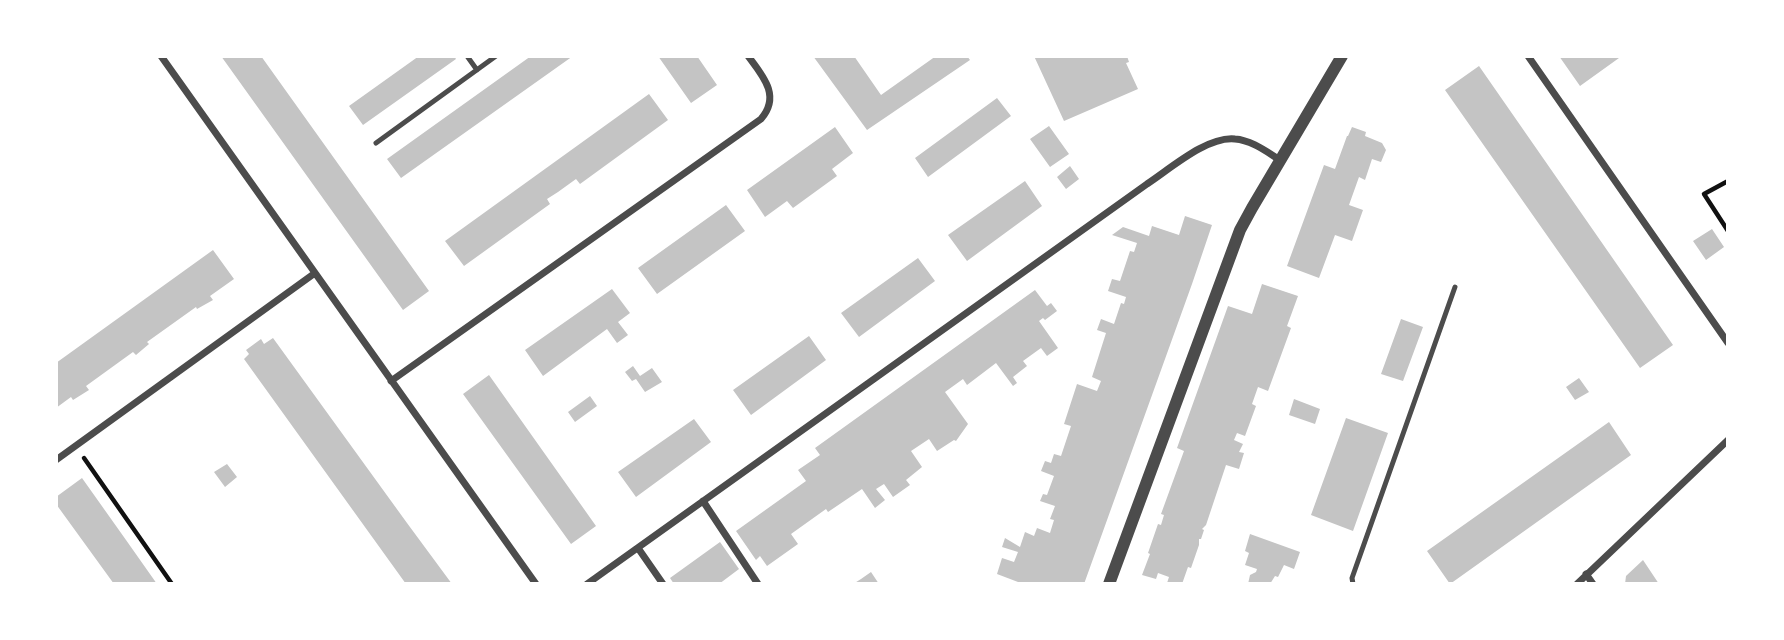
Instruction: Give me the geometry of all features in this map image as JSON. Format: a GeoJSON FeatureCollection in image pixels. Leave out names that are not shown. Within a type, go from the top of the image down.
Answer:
{"type":"FeatureCollection","features":[{"type":"Feature","properties":{"kind":"street"},"geometry":{"type":"LineString","coordinates":[[161,56],[536,584]]}},
{"type":"Feature","properties":{"kind":"street"},"geometry":{"type":"LineString","coordinates":[[391,381],[761,119],[767,112],[769,92],[767,83],[748,56]]}},
{"type":"Feature","properties":{"kind":"street"},"geometry":{"type":"LineString","coordinates":[[1109,584],[1232,251],[1252,208],[1342,56]]}},
{"type":"Feature","properties":{"kind":"street"},"geometry":{"type":"LineString","coordinates":[[1528,56],[1728,343]]}},
{"type":"Feature","properties":{"kind":"street"},"geometry":{"type":"LineString","coordinates":[[587,584],[1136,191],[1202,147],[1218,140],[1236,138],[1280,160]]}},
{"type":"Feature","properties":{"kind":"street"},"geometry":{"type":"LineString","coordinates":[[56,460],[315,273]]}},
{"type":"Feature","properties":{"kind":"street"},"geometry":{"type":"LineString","coordinates":[[1577,584],[1728,440]]}},
{"type":"Feature","properties":{"kind":"street"},"geometry":{"type":"LineString","coordinates":[[703,501],[758,584]]}},
{"type":"Feature","properties":{"kind":"street"},"geometry":{"type":"LineString","coordinates":[[638,548],[663,584]]}},
{"type":"Feature","properties":{"kind":"street"},"geometry":{"type":"LineString","coordinates":[[1587,575],[1593,584]]}},
{"type":"Feature","properties":{"kind":"lane"},"geometry":{"type":"LineString","coordinates":[[467,56],[477,70]]}},
{"type":"Feature","properties":{"kind":"lane"},"geometry":{"type":"LineString","coordinates":[[376,143],[496,56]]}},
{"type":"Feature","properties":{"kind":"lane"},"geometry":{"type":"LineString","coordinates":[[1353,584],[1352,578],[1455,287]]}},
{"type":"Feature","properties":{"kind":"path"},"geometry":{"type":"LineString","coordinates":[[1728,181],[1704,194],[1728,231]]}},
{"type":"Feature","properties":{"kind":"path"},"geometry":{"type":"LineString","coordinates":[[75,446],[172,584]]}},
{"type":"Feature","properties":{"kind":"building"},"geometry":{"type":"Polygon","coordinates":[[[221,56],[261,56],[429,291],[403,310],[221,56]]]}},
{"type":"Feature","properties":{"kind":"building"},"geometry":{"type":"Polygon","coordinates":[[[419,56],[454,56],[456,59],[363,125],[349,106],[419,56]]]}},
{"type":"Feature","properties":{"kind":"building"},"geometry":{"type":"Polygon","coordinates":[[[531,56],[573,56],[401,178],[387,159],[531,56]]]}},
{"type":"Feature","properties":{"kind":"building"},"geometry":{"type":"Polygon","coordinates":[[[658,56],[697,56],[717,85],[691,103],[658,56]]]}},
{"type":"Feature","properties":{"kind":"building"},"geometry":{"type":"Polygon","coordinates":[[[813,56],[854,56],[881,95],[936,56],[967,56],[970,60],[867,130],[813,56]]]}},
{"type":"Feature","properties":{"kind":"building"},"geometry":{"type":"Polygon","coordinates":[[[1034,56],[1127,56],[1129,62],[1126,63],[1138,89],[1064,121],[1034,56]]]}},
{"type":"Feature","properties":{"kind":"building"},"geometry":{"type":"Polygon","coordinates":[[[1559,56],[1617,56],[1619,58],[1580,86],[1559,56]]]}},
{"type":"Feature","properties":{"kind":"building"},"geometry":{"type":"Polygon","coordinates":[[[1479,66],[1673,345],[1640,368],[1445,90],[1479,66]]]}},
{"type":"Feature","properties":{"kind":"building"},"geometry":{"type":"Polygon","coordinates":[[[649,94],[668,120],[580,184],[576,179],[547,199],[550,204],[464,266],[445,241],[649,94]]]}},
{"type":"Feature","properties":{"kind":"building"},"geometry":{"type":"Polygon","coordinates":[[[997,98],[1011,116],[928,177],[915,158],[997,98]]]}},
{"type":"Feature","properties":{"kind":"building"},"geometry":{"type":"Polygon","coordinates":[[[1049,126],[1069,154],[1050,167],[1030,139],[1049,126]]]}},
{"type":"Feature","properties":{"kind":"building"},"geometry":{"type":"Polygon","coordinates":[[[835,127],[853,153],[832,169],[837,176],[793,208],[787,201],[765,217],[747,190],[835,127]]]}},
{"type":"Feature","properties":{"kind":"building"},"geometry":{"type":"Polygon","coordinates":[[[1352,127],[1366,132],[1365,136],[1382,143],[1386,150],[1381,162],[1372,159],[1365,180],[1359,177],[1349,205],[1363,210],[1352,241],[1335,235],[1319,278],[1287,266],[1324,165],[1335,169],[1352,127]]]}},
{"type":"Feature","properties":{"kind":"building"},"geometry":{"type":"Polygon","coordinates":[[[1070,166],[1079,179],[1066,189],[1057,177],[1070,166]]]}},
{"type":"Feature","properties":{"kind":"building"},"geometry":{"type":"Polygon","coordinates":[[[1025,181],[1042,206],[967,261],[948,235],[1025,181]]]}},
{"type":"Feature","properties":{"kind":"building"},"geometry":{"type":"Polygon","coordinates":[[[726,205],[745,231],[657,294],[638,268],[726,205]]]}},
{"type":"Feature","properties":{"kind":"building"},"geometry":{"type":"Polygon","coordinates":[[[1185,216],[1212,225],[1084,584],[1017,584],[1018,582],[997,574],[1002,558],[1014,562],[1018,552],[1002,547],[1005,538],[1020,547],[1025,532],[1034,536],[1037,528],[1050,533],[1054,520],[1050,519],[1055,506],[1040,501],[1043,494],[1047,495],[1054,476],[1041,471],[1045,461],[1051,463],[1054,454],[1061,456],[1071,426],[1064,424],[1077,384],[1097,391],[1101,381],[1092,377],[1106,333],[1097,330],[1101,319],[1114,324],[1121,303],[1124,304],[1126,297],[1108,291],[1112,279],[1120,281],[1130,251],[1134,252],[1137,243],[1112,235],[1123,227],[1149,236],[1152,226],[1179,235],[1185,216]]]}},
{"type":"Feature","properties":{"kind":"building"},"geometry":{"type":"Polygon","coordinates":[[[1712,229],[1724,247],[1706,260],[1693,241],[1712,229]]]}},
{"type":"Feature","properties":{"kind":"building"},"geometry":{"type":"Polygon","coordinates":[[[213,250],[234,279],[210,296],[213,300],[197,309],[196,307],[147,342],[149,344],[136,355],[133,352],[86,386],[89,390],[73,400],[71,397],[56,408],[56,363],[213,250]]]}},
{"type":"Feature","properties":{"kind":"building"},"geometry":{"type":"Polygon","coordinates":[[[918,258],[935,281],[859,337],[841,313],[918,258]]]}},
{"type":"Feature","properties":{"kind":"building"},"geometry":{"type":"Polygon","coordinates":[[[1262,284],[1298,296],[1287,326],[1291,328],[1268,391],[1258,387],[1252,404],[1256,406],[1245,436],[1237,433],[1234,440],[1243,444],[1239,452],[1244,453],[1239,469],[1226,465],[1206,525],[1202,529],[1204,530],[1191,568],[1188,567],[1182,584],[1168,584],[1169,577],[1158,573],[1156,579],[1142,575],[1184,451],[1177,448],[1228,306],[1252,314],[1262,284]]]}},
{"type":"Feature","properties":{"kind":"building"},"geometry":{"type":"Polygon","coordinates":[[[612,289],[630,313],[618,322],[628,335],[617,343],[607,329],[543,376],[525,350],[612,289]]]}},
{"type":"Feature","properties":{"kind":"building"},"geometry":{"type":"Polygon","coordinates":[[[1035,290],[1047,306],[1051,303],[1057,311],[1039,321],[1058,348],[1047,356],[1041,348],[1023,361],[1027,366],[1013,377],[1017,383],[1013,386],[996,363],[967,385],[963,379],[945,392],[968,424],[956,441],[937,451],[929,439],[911,451],[922,467],[906,480],[910,485],[893,497],[884,484],[876,489],[885,500],[875,508],[862,489],[828,512],[826,509],[791,534],[798,544],[767,566],[760,556],[756,560],[736,531],[806,481],[798,470],[820,455],[815,448],[1035,290]]]}},
{"type":"Feature","properties":{"kind":"building"},"geometry":{"type":"Polygon","coordinates":[[[1401,319],[1423,327],[1403,381],[1381,374],[1401,319]]]}},
{"type":"Feature","properties":{"kind":"building"},"geometry":{"type":"Polygon","coordinates":[[[809,336],[826,360],[751,415],[733,390],[809,336]]]}},
{"type":"Feature","properties":{"kind":"building"},"geometry":{"type":"Polygon","coordinates":[[[273,338],[452,584],[406,584],[244,359],[249,354],[246,350],[261,339],[264,344],[273,338]]]}},
{"type":"Feature","properties":{"kind":"building"},"geometry":{"type":"Polygon","coordinates":[[[633,366],[640,376],[652,368],[662,382],[645,392],[636,379],[632,381],[625,372],[633,366]]]}},
{"type":"Feature","properties":{"kind":"building"},"geometry":{"type":"Polygon","coordinates":[[[489,375],[596,526],[571,544],[463,394],[489,375]]]}},
{"type":"Feature","properties":{"kind":"building"},"geometry":{"type":"Polygon","coordinates":[[[1579,378],[1589,392],[1575,400],[1566,387],[1579,378]]]}},
{"type":"Feature","properties":{"kind":"building"},"geometry":{"type":"Polygon","coordinates":[[[590,396],[597,406],[575,422],[568,412],[590,396]]]}},
{"type":"Feature","properties":{"kind":"building"},"geometry":{"type":"Polygon","coordinates":[[[1294,399],[1320,409],[1315,424],[1289,415],[1294,399]]]}},
{"type":"Feature","properties":{"kind":"building"},"geometry":{"type":"Polygon","coordinates":[[[1346,418],[1388,433],[1353,531],[1311,515],[1346,418]]]}},
{"type":"Feature","properties":{"kind":"building"},"geometry":{"type":"Polygon","coordinates":[[[694,419],[711,442],[636,497],[618,472],[694,419]]]}},
{"type":"Feature","properties":{"kind":"building"},"geometry":{"type":"Polygon","coordinates":[[[1609,422],[1631,455],[1450,584],[1427,551],[1609,422]]]}},
{"type":"Feature","properties":{"kind":"building"},"geometry":{"type":"Polygon","coordinates":[[[227,464],[237,477],[225,487],[214,472],[227,464]]]}},
{"type":"Feature","properties":{"kind":"building"},"geometry":{"type":"Polygon","coordinates":[[[82,478],[157,584],[114,584],[56,504],[56,497],[82,478]]]}},
{"type":"Feature","properties":{"kind":"building"},"geometry":{"type":"Polygon","coordinates":[[[1250,534],[1300,552],[1294,569],[1284,565],[1278,577],[1275,576],[1270,584],[1248,584],[1250,575],[1257,569],[1245,565],[1249,553],[1245,551],[1250,534]]]}},
{"type":"Feature","properties":{"kind":"building"},"geometry":{"type":"Polygon","coordinates":[[[720,542],[739,569],[719,584],[674,584],[670,578],[720,542]]]}},
{"type":"Feature","properties":{"kind":"building"},"geometry":{"type":"Polygon","coordinates":[[[1643,560],[1659,584],[1625,584],[1626,576],[1643,560]]]}},
{"type":"Feature","properties":{"kind":"building"},"geometry":{"type":"Polygon","coordinates":[[[871,572],[879,584],[853,584],[861,579],[871,572]]]}}]}
